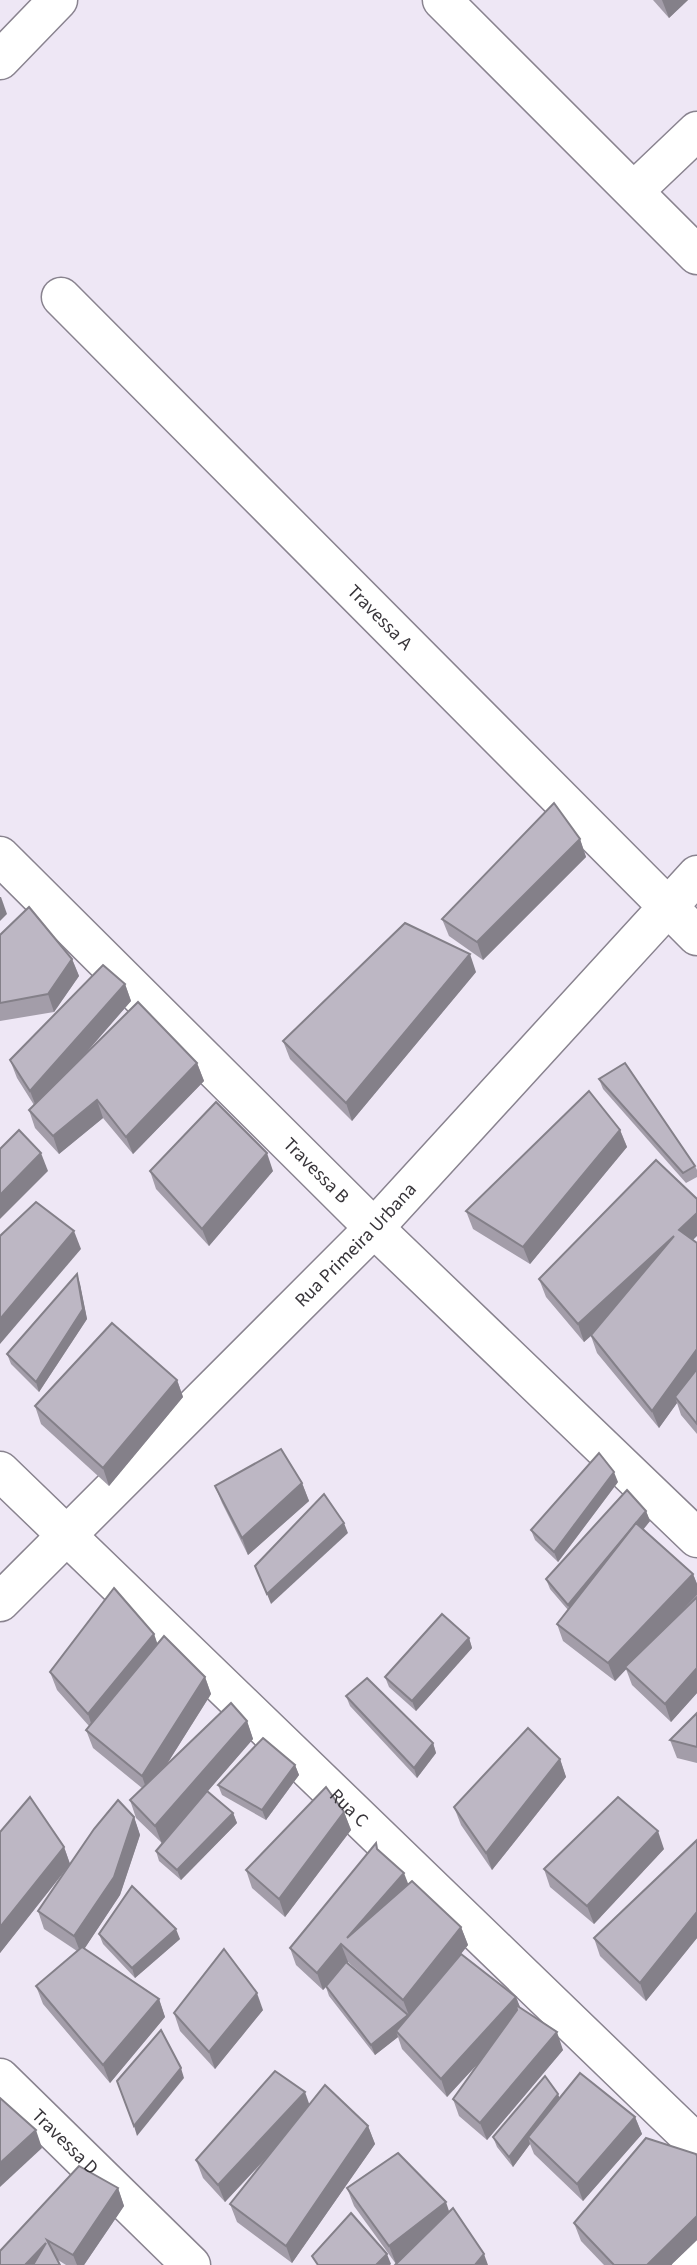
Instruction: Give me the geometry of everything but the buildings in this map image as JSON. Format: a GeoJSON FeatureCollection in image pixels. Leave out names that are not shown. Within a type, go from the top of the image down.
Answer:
{"type":"FeatureCollection","features":[{"type":"Feature","properties":{"kind":"street"},"geometry":{"type":"LineString","coordinates":[[0,60],[58,0]]}},
{"type":"Feature","properties":{"kind":"street"},"geometry":{"type":"LineString","coordinates":[[442,0],[697,255]]}},
{"type":"Feature","properties":{"kind":"street"},"geometry":{"type":"LineString","coordinates":[[634,191],[697,131]]}},
{"type":"Feature","properties":{"kind":"street","name":"Travessa A"},"geometry":{"type":"LineString","coordinates":[[61,297],[697,936]]}},
{"type":"Feature","properties":{"kind":"street","name":"Travessa B"},"geometry":{"type":"LineString","coordinates":[[0,856],[374,1228],[697,1538]]}},
{"type":"Feature","properties":{"kind":"street","name":"Rua Primeira Urbana"},"geometry":{"type":"LineString","coordinates":[[0,1602],[374,1228],[697,874]]}},
{"type":"Feature","properties":{"kind":"street","name":"Rua C"},"geometry":{"type":"LineString","coordinates":[[0,1471],[697,2144]]}},
{"type":"Feature","properties":{"kind":"street","name":"Travessa D"},"geometry":{"type":"LineString","coordinates":[[0,2078],[191,2265]]}},
{"type":"Feature","properties":{"kind":"street"},"geometry":{"type":"LineString","coordinates":[[691,2265],[697,2259]]}}]}
